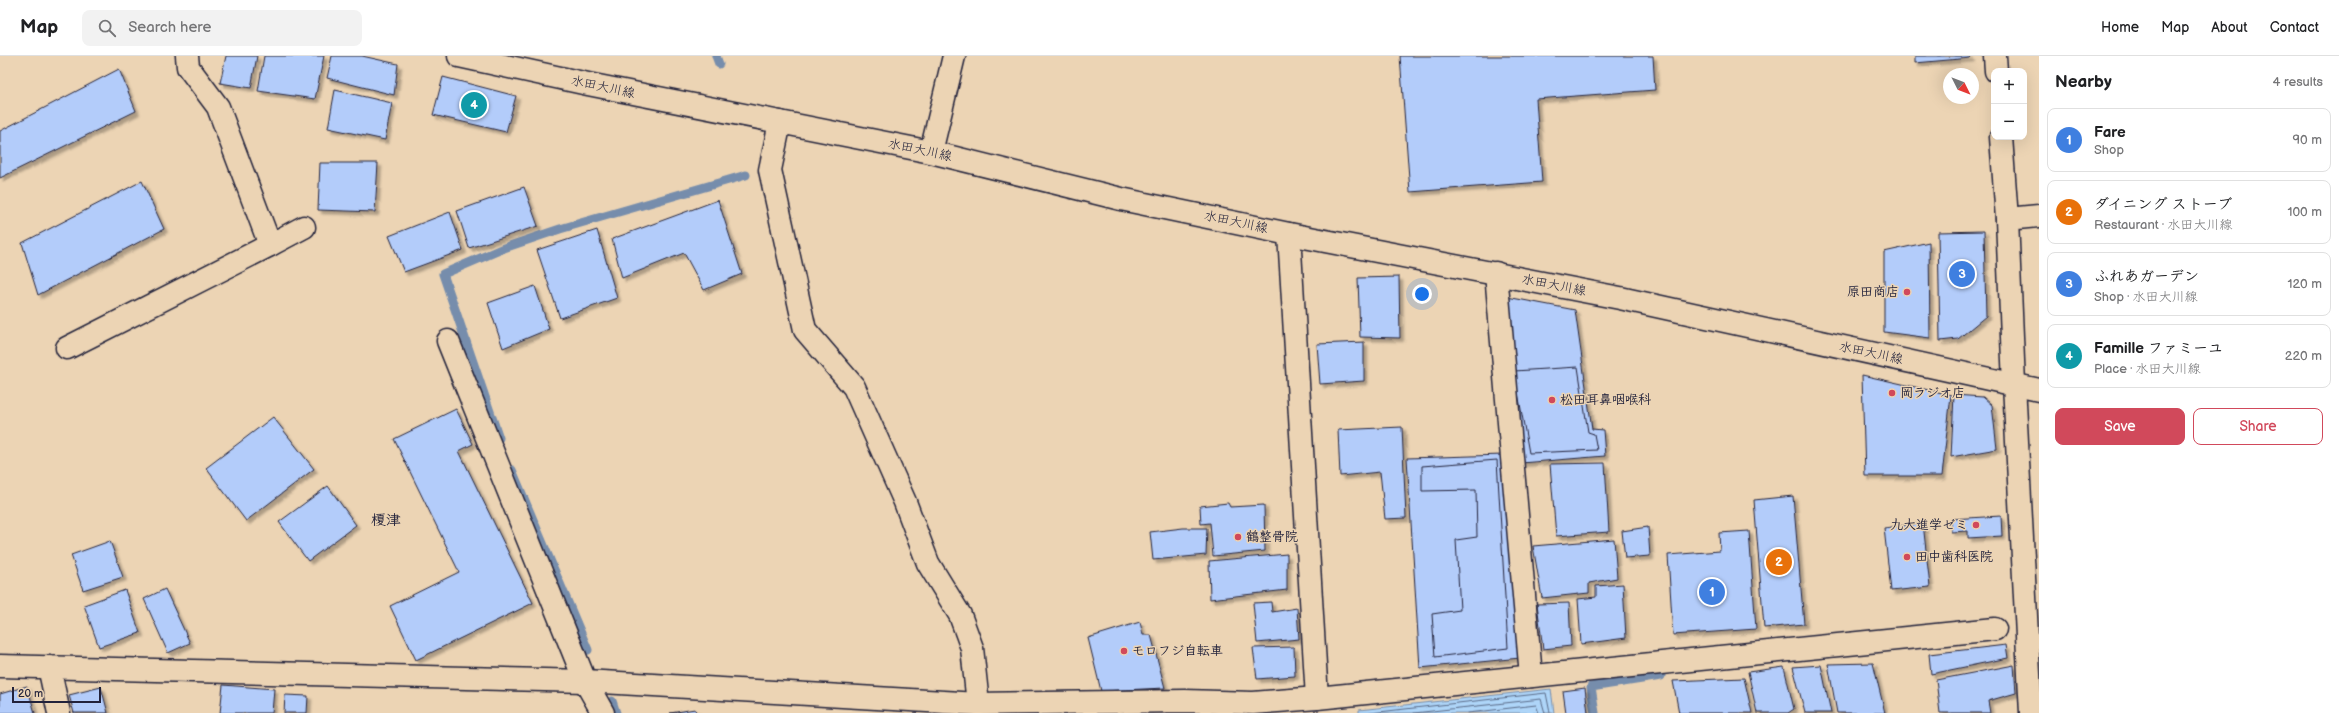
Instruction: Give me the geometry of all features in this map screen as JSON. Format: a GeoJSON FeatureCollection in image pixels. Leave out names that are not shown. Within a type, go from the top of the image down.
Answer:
{"type":"FeatureCollection","features":[{"type":"Feature","properties":{"kind":"street"},"geometry":{"type":"LineString","coordinates":[[187,56],[188,67],[218,107],[270,245]]}},
{"type":"Feature","properties":{"kind":"street","name":"水田大川線"},"geometry":{"type":"LineString","coordinates":[[460,56],[931,152],[1121,199],[1289,234],[1620,298],[2039,390]]}},
{"type":"Feature","properties":{"kind":"street"},"geometry":{"type":"LineString","coordinates":[[931,152],[954,56]]}},
{"type":"Feature","properties":{"kind":"street"},"geometry":{"type":"LineString","coordinates":[[1995,56],[1996,68]]}},
{"type":"Feature","properties":{"kind":"street"},"geometry":{"type":"LineString","coordinates":[[780,122],[770,170],[805,330],[854,387],[905,502],[928,563],[960,615],[972,648],[978,704]]}},
{"type":"Feature","properties":{"kind":"street"},"geometry":{"type":"LineString","coordinates":[[2001,140],[2007,219],[2031,713]]}},
{"type":"Feature","properties":{"kind":"street"},"geometry":{"type":"LineString","coordinates":[[2007,219],[2039,216]]}},
{"type":"Feature","properties":{"kind":"street"},"geometry":{"type":"LineString","coordinates":[[67,348],[304,227]]}},
{"type":"Feature","properties":{"kind":"street"},"geometry":{"type":"LineString","coordinates":[[1289,234],[1317,698]]}},
{"type":"Feature","properties":{"kind":"street"},"geometry":{"type":"LineString","coordinates":[[1496,273],[1532,676]]}},
{"type":"Feature","properties":{"kind":"street"},"geometry":{"type":"LineString","coordinates":[[448,341],[585,681],[603,713]]}},
{"type":"Feature","properties":{"kind":"street"},"geometry":{"type":"LineString","coordinates":[[0,666],[585,681],[978,704],[1100,708],[1253,703],[1317,698],[1995,629]]}},
{"type":"Feature","properties":{"kind":"street"},"geometry":{"type":"LineString","coordinates":[[49,667],[59,713]]}},
{"type":"Feature","properties":{"kind":"water"},"geometry":{"type":"Polygon","coordinates":[[[1551,689],[1554,713],[1359,713],[1359,710],[1551,689]]]}},
{"type":"Feature","properties":{"kind":"building"},"geometry":{"type":"Polygon","coordinates":[[[226,56],[257,56],[251,88],[220,83],[226,56]]]}},
{"type":"Feature","properties":{"kind":"building"},"geometry":{"type":"Polygon","coordinates":[[[264,56],[324,56],[315,99],[258,91],[264,56]]]}},
{"type":"Feature","properties":{"kind":"building"},"geometry":{"type":"Polygon","coordinates":[[[332,56],[362,56],[398,64],[394,95],[327,78],[332,56]]]}},
{"type":"Feature","properties":{"kind":"building"},"geometry":{"type":"Polygon","coordinates":[[[1400,56],[1653,56],[1655,90],[1536,99],[1542,182],[1410,192],[1400,56]]]}},
{"type":"Feature","properties":{"kind":"building"},"geometry":{"type":"Polygon","coordinates":[[[1915,56],[1970,56],[1971,58],[1915,63],[1915,56]]]}},
{"type":"Feature","properties":{"kind":"building"},"geometry":{"type":"Polygon","coordinates":[[[119,69],[136,111],[0,178],[0,131],[119,69]]]}},
{"type":"Feature","properties":{"kind":"building"},"geometry":{"type":"Polygon","coordinates":[[[443,77],[516,96],[506,132],[433,115],[443,77]]]}},
{"type":"Feature","properties":{"kind":"building"},"geometry":{"type":"Polygon","coordinates":[[[335,90],[392,103],[385,140],[328,128],[335,90]]]}},
{"type":"Feature","properties":{"kind":"building"},"geometry":{"type":"Polygon","coordinates":[[[320,163],[378,163],[375,212],[318,210],[320,163]]]}},
{"type":"Feature","properties":{"kind":"building"},"geometry":{"type":"Polygon","coordinates":[[[142,181],[164,229],[38,295],[22,243],[142,181]]]}},
{"type":"Feature","properties":{"kind":"building"},"geometry":{"type":"Polygon","coordinates":[[[524,187],[538,226],[469,248],[457,211],[524,187]]]}},
{"type":"Feature","properties":{"kind":"building"},"geometry":{"type":"Polygon","coordinates":[[[718,200],[742,274],[704,290],[684,253],[622,278],[612,239],[718,200]]]}},
{"type":"Feature","properties":{"kind":"building"},"geometry":{"type":"Polygon","coordinates":[[[450,212],[463,250],[404,272],[389,236],[450,212]]]}},
{"type":"Feature","properties":{"kind":"building"},"geometry":{"type":"Polygon","coordinates":[[[597,230],[617,298],[560,318],[537,250],[597,230]]]}},
{"type":"Feature","properties":{"kind":"building"},"geometry":{"type":"Polygon","coordinates":[[[1984,231],[1986,316],[1958,339],[1940,341],[1938,232],[1984,231]]]}},
{"type":"Feature","properties":{"kind":"building","name":"原田商店"},"geometry":{"type":"Polygon","coordinates":[[[1929,242],[1930,338],[1884,332],[1884,252],[1929,242]]]}},
{"type":"Feature","properties":{"kind":"building"},"geometry":{"type":"Polygon","coordinates":[[[1399,277],[1400,338],[1360,337],[1358,278],[1399,277]]]}},
{"type":"Feature","properties":{"kind":"building"},"geometry":{"type":"Polygon","coordinates":[[[535,286],[549,329],[503,348],[488,303],[535,286]]]}},
{"type":"Feature","properties":{"kind":"building","name":"松田耳鼻咽喉科"},"geometry":{"type":"Polygon","coordinates":[[[1507,297],[1575,310],[1592,429],[1603,430],[1605,456],[1521,463],[1507,297]]]}},
{"type":"Feature","properties":{"kind":"building"},"geometry":{"type":"Polygon","coordinates":[[[1364,342],[1364,381],[1320,384],[1317,344],[1364,342]]]}},
{"type":"Feature","properties":{"kind":"building"},"geometry":{"type":"Polygon","coordinates":[[[1578,367],[1588,432],[1594,434],[1597,450],[1529,453],[1514,371],[1578,367]]]}},
{"type":"Feature","properties":{"kind":"building"},"geometry":{"type":"Polygon","coordinates":[[[1862,375],[1951,395],[1942,476],[1865,476],[1862,375]]]}},
{"type":"Feature","properties":{"kind":"building"},"geometry":{"type":"Polygon","coordinates":[[[1954,395],[1983,397],[1992,405],[1997,449],[1951,457],[1954,395]]]}},
{"type":"Feature","properties":{"kind":"building"},"geometry":{"type":"Polygon","coordinates":[[[456,409],[473,444],[459,451],[533,603],[416,660],[390,606],[459,572],[394,439],[456,409]]]}},
{"type":"Feature","properties":{"kind":"building"},"geometry":{"type":"Polygon","coordinates":[[[273,417],[314,469],[246,521],[206,468],[273,417]]]}},
{"type":"Feature","properties":{"kind":"building"},"geometry":{"type":"Polygon","coordinates":[[[1402,427],[1406,518],[1385,519],[1380,472],[1340,476],[1338,430],[1402,427]]]}},
{"type":"Feature","properties":{"kind":"building"},"geometry":{"type":"Polygon","coordinates":[[[1503,455],[1520,658],[1420,668],[1407,458],[1503,455]]]}},
{"type":"Feature","properties":{"kind":"building"},"geometry":{"type":"Polygon","coordinates":[[[1497,460],[1508,648],[1435,657],[1432,614],[1460,610],[1456,540],[1477,537],[1476,490],[1422,491],[1422,466],[1497,460]]]}},
{"type":"Feature","properties":{"kind":"building"},"geometry":{"type":"Polygon","coordinates":[[[1605,463],[1609,532],[1556,536],[1550,464],[1605,463]]]}},
{"type":"Feature","properties":{"kind":"building"},"geometry":{"type":"Polygon","coordinates":[[[328,486],[356,525],[308,561],[279,522],[328,486]]]}},
{"type":"Feature","properties":{"kind":"building"},"geometry":{"type":"Polygon","coordinates":[[[1793,496],[1804,624],[1764,628],[1754,500],[1793,496]]]}},
{"type":"Feature","properties":{"kind":"building","name":"鶴整骨院"},"geometry":{"type":"Polygon","coordinates":[[[1228,503],[1230,507],[1264,505],[1265,551],[1213,556],[1210,523],[1201,524],[1200,506],[1228,503]]]}},
{"type":"Feature","properties":{"kind":"building","name":"九大進学ゼミ"},"geometry":{"type":"Polygon","coordinates":[[[2001,516],[2002,536],[1968,538],[1968,531],[1951,532],[1951,519],[2001,516]]]}},
{"type":"Feature","properties":{"kind":"building","name":"田中歯科医院"},"geometry":{"type":"Polygon","coordinates":[[[1923,523],[1930,587],[1891,591],[1884,528],[1923,523]]]}},
{"type":"Feature","properties":{"kind":"building"},"geometry":{"type":"Polygon","coordinates":[[[1648,527],[1650,556],[1625,558],[1622,531],[1648,527]]]}},
{"type":"Feature","properties":{"kind":"building"},"geometry":{"type":"Polygon","coordinates":[[[1183,528],[1207,528],[1206,555],[1153,560],[1150,532],[1183,528]]]}},
{"type":"Feature","properties":{"kind":"building"},"geometry":{"type":"Polygon","coordinates":[[[1749,531],[1756,629],[1673,635],[1668,555],[1720,551],[1719,533],[1749,531]]]}},
{"type":"Feature","properties":{"kind":"building"},"geometry":{"type":"Polygon","coordinates":[[[1614,539],[1617,578],[1589,583],[1589,593],[1542,598],[1533,546],[1614,539]]]}},
{"type":"Feature","properties":{"kind":"building"},"geometry":{"type":"Polygon","coordinates":[[[110,541],[123,577],[83,590],[71,555],[110,541]]]}},
{"type":"Feature","properties":{"kind":"building"},"geometry":{"type":"Polygon","coordinates":[[[1287,554],[1287,590],[1210,599],[1209,561],[1287,554]]]}},
{"type":"Feature","properties":{"kind":"building"},"geometry":{"type":"Polygon","coordinates":[[[1623,584],[1626,638],[1581,644],[1578,599],[1596,597],[1596,586],[1623,584]]]}},
{"type":"Feature","properties":{"kind":"building"},"geometry":{"type":"Polygon","coordinates":[[[165,589],[190,643],[168,653],[144,599],[165,589]]]}},
{"type":"Feature","properties":{"kind":"building"},"geometry":{"type":"Polygon","coordinates":[[[125,590],[140,633],[99,647],[84,605],[125,590]]]}},
{"type":"Feature","properties":{"kind":"building"},"geometry":{"type":"Polygon","coordinates":[[[1271,602],[1272,612],[1297,608],[1299,639],[1257,643],[1253,603],[1271,602]]]}},
{"type":"Feature","properties":{"kind":"building"},"geometry":{"type":"Polygon","coordinates":[[[1569,603],[1571,646],[1543,649],[1537,604],[1569,603]]]}},
{"type":"Feature","properties":{"kind":"building","name":"モロフジ自転車"},"geometry":{"type":"Polygon","coordinates":[[[1140,622],[1143,635],[1151,635],[1165,688],[1101,691],[1088,638],[1140,622]]]}},
{"type":"Feature","properties":{"kind":"building"},"geometry":{"type":"Polygon","coordinates":[[[2006,645],[2008,658],[1931,674],[1929,654],[2006,645]]]}},
{"type":"Feature","properties":{"kind":"building"},"geometry":{"type":"Polygon","coordinates":[[[1294,647],[1295,676],[1257,679],[1253,648],[1294,647]]]}},
{"type":"Feature","properties":{"kind":"building"},"geometry":{"type":"Polygon","coordinates":[[[1873,663],[1885,713],[1837,713],[1828,664],[1873,663]]]}},
{"type":"Feature","properties":{"kind":"building"},"geometry":{"type":"Polygon","coordinates":[[[1821,665],[1831,713],[1805,713],[1793,667],[1821,665]]]}},
{"type":"Feature","properties":{"kind":"building"},"geometry":{"type":"Polygon","coordinates":[[[2014,665],[2016,693],[1988,701],[1990,713],[1940,713],[1936,680],[2014,665]]]}},
{"type":"Feature","properties":{"kind":"building"},"geometry":{"type":"Polygon","coordinates":[[[1784,667],[1794,709],[1788,713],[1757,713],[1748,672],[1784,667]]]}},
{"type":"Feature","properties":{"kind":"building"},"geometry":{"type":"Polygon","coordinates":[[[1744,678],[1752,713],[1679,713],[1673,681],[1744,678]]]}},
{"type":"Feature","properties":{"kind":"building"},"geometry":{"type":"Polygon","coordinates":[[[223,685],[274,689],[272,713],[220,713],[223,685]]]}},
{"type":"Feature","properties":{"kind":"building"},"geometry":{"type":"Polygon","coordinates":[[[27,686],[35,713],[0,713],[0,694],[27,686]]]}},
{"type":"Feature","properties":{"kind":"building"},"geometry":{"type":"Polygon","coordinates":[[[101,687],[108,713],[74,713],[69,695],[101,687]]]}},
{"type":"Feature","properties":{"kind":"building"},"geometry":{"type":"Polygon","coordinates":[[[1585,688],[1588,713],[1566,713],[1563,691],[1585,688]]]}},
{"type":"Feature","properties":{"kind":"building"},"geometry":{"type":"Polygon","coordinates":[[[285,695],[308,696],[307,713],[284,713],[285,695]]]}},
{"type":"Feature","properties":{"kind":"building"},"geometry":{"type":"Polygon","coordinates":[[[695,709],[696,713],[670,713],[695,709]]]}},
{"type":"Feature","properties":{"kind":"waterway"},"geometry":{"type":"LineString","coordinates":[[716,56],[719,64]]}},
{"type":"Feature","properties":{"kind":"waterway"},"geometry":{"type":"LineString","coordinates":[[499,438],[443,274],[504,248],[560,229],[746,175]]}},
{"type":"Feature","properties":{"kind":"waterway"},"geometry":{"type":"LineString","coordinates":[[512,470],[588,650]]}},
{"type":"Feature","properties":{"kind":"waterway"},"geometry":{"type":"LineString","coordinates":[[1595,713],[1591,687],[1661,676]]}},
{"type":"Feature","properties":{"kind":"waterway"},"geometry":{"type":"LineString","coordinates":[[612,701],[616,713]]}},
{"type":"Feature","properties":{"kind":"place","name":"Famille ファミーユ"},"geometry":{"type":"Point","coordinates":[474,105]}},
{"type":"Feature","properties":{"kind":"place","name":"ふれあガーデン"},"geometry":{"type":"Point","coordinates":[1962,274]}},
{"type":"Feature","properties":{"kind":"place","name":"原田商店"},"geometry":{"type":"Point","coordinates":[1907,292]}},
{"type":"Feature","properties":{"kind":"place","name":"岡ラジオ店"},"geometry":{"type":"Point","coordinates":[1892,393]}},
{"type":"Feature","properties":{"kind":"place","name":"松田耳鼻咽喉科"},"geometry":{"type":"Point","coordinates":[1552,400]}},
{"type":"Feature","properties":{"kind":"place","name":"九大進学ゼミ"},"geometry":{"type":"Point","coordinates":[1976,525]}},
{"type":"Feature","properties":{"kind":"place","name":"鶴整骨院"},"geometry":{"type":"Point","coordinates":[1238,537]}},
{"type":"Feature","properties":{"kind":"place","name":"田中歯科医院"},"geometry":{"type":"Point","coordinates":[1907,557]}},
{"type":"Feature","properties":{"kind":"place","name":"ダイニング ストーブ"},"geometry":{"type":"Point","coordinates":[1779,562]}},
{"type":"Feature","properties":{"kind":"place","name":"Fare"},"geometry":{"type":"Point","coordinates":[1712,592]}},
{"type":"Feature","properties":{"kind":"place","name":"モロフジ自転車"},"geometry":{"type":"Point","coordinates":[1124,651]}},
{"type":"Feature","properties":{"kind":"district","name":"榎津"},"geometry":{"type":"Point","coordinates":[386,520]}}]}
